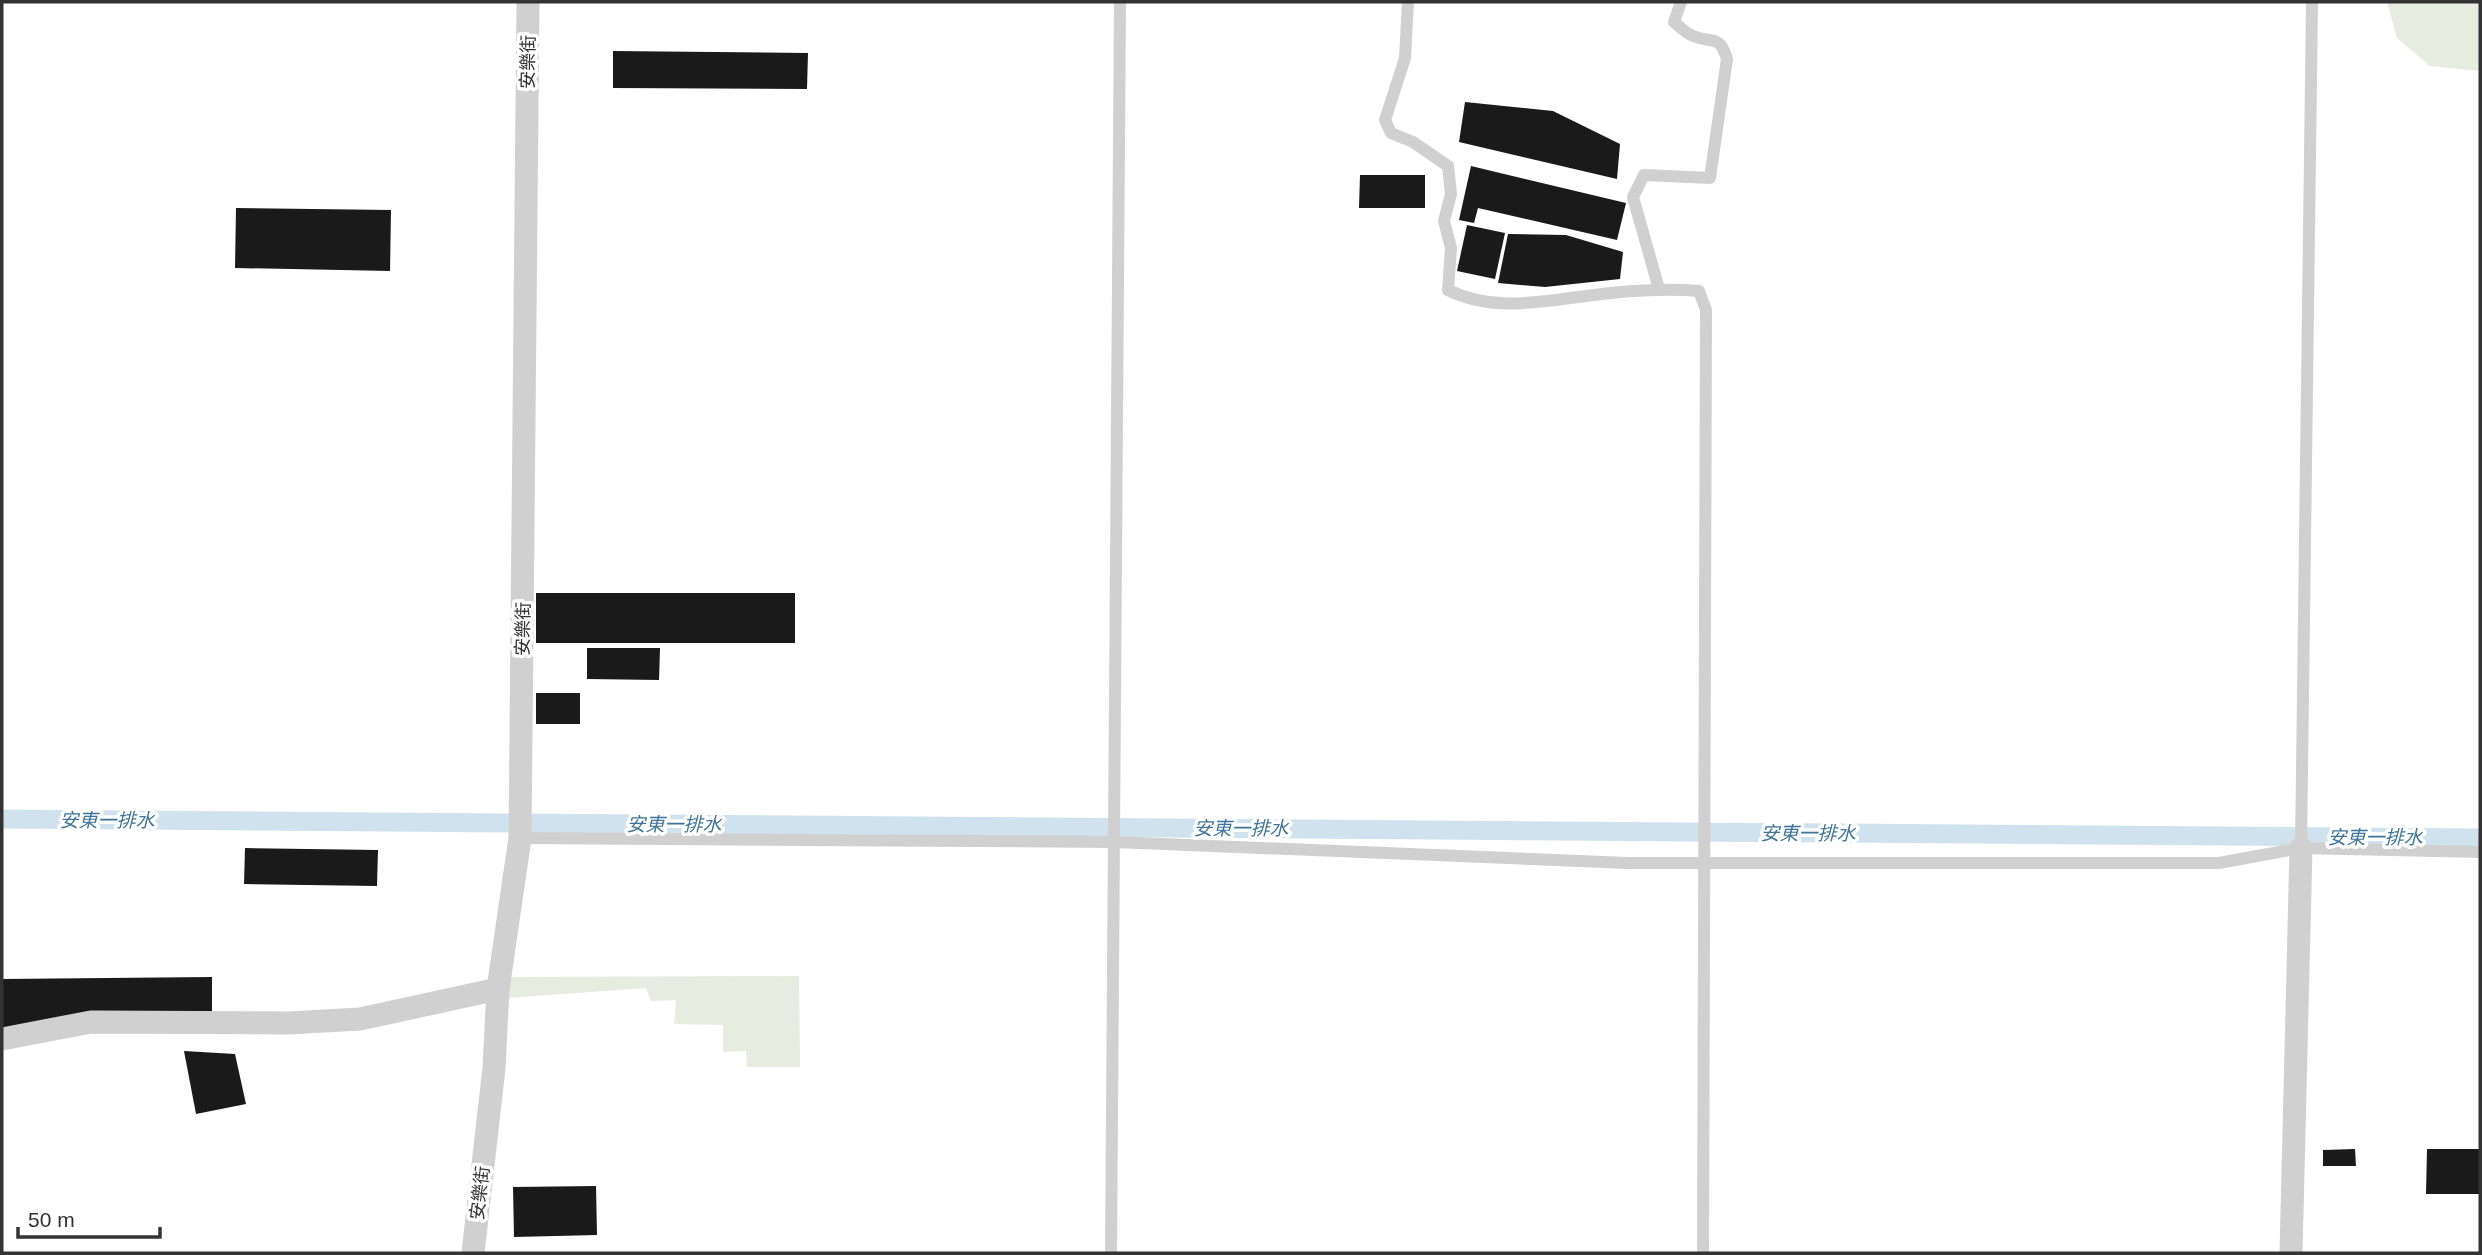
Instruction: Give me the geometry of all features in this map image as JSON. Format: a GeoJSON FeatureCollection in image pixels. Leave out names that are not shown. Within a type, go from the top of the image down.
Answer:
{"type":"FeatureCollection","features":[{"type":"Feature","properties":{"kind":"street","name":"安樂街"},"geometry":{"type":"LineString","coordinates":[[473,1253],[494,1068],[498,989],[520,838],[528,2]]}},
{"type":"Feature","properties":{"kind":"street"},"geometry":{"type":"LineString","coordinates":[[2291,1253],[2301,848]]}},
{"type":"Feature","properties":{"kind":"street"},"geometry":{"type":"LineString","coordinates":[[2,1039],[91,1022],[276,1023],[360,1019],[498,989]]}},
{"type":"Feature","properties":{"kind":"lane"},"geometry":{"type":"LineString","coordinates":[[1111,1253],[1120,2]]}},
{"type":"Feature","properties":{"kind":"lane"},"geometry":{"type":"LineString","coordinates":[[1408,2],[1405,58],[1385,120],[1391,133],[1413,142],[1448,166],[1451,194],[1444,221],[1451,248],[1448,290],[1471,301],[1530,305],[1659,289],[1699,291],[1706,310],[1703,1253]]}},
{"type":"Feature","properties":{"kind":"lane"},"geometry":{"type":"LineString","coordinates":[[1659,289],[1633,197],[1644,175],[1710,178],[1727,59],[1723,46],[1715,39],[1693,36],[1674,22],[1681,2]]}},
{"type":"Feature","properties":{"kind":"lane"},"geometry":{"type":"LineString","coordinates":[[2301,848],[2312,2]]}},
{"type":"Feature","properties":{"kind":"lane"},"geometry":{"type":"LineString","coordinates":[[520,838],[1115,842],[1628,863],[2219,863],[2301,848],[2480,852]]}},
{"type":"Feature","properties":{"kind":"shaded area"},"geometry":{"type":"Polygon","coordinates":[[[2387,2],[2480,2],[2480,71],[2430,66],[2397,38],[2387,2]]]}},
{"type":"Feature","properties":{"kind":"shaded area"},"geometry":{"type":"Polygon","coordinates":[[[799,976],[800,1067],[747,1067],[746,1051],[723,1052],[723,1025],[674,1024],[676,1000],[651,1001],[646,988],[507,998],[509,977],[799,976]]]}},
{"type":"Feature","properties":{"kind":"building"},"geometry":{"type":"Polygon","coordinates":[[[613,51],[808,53],[807,89],[613,88],[613,51]]]}},
{"type":"Feature","properties":{"kind":"building"},"geometry":{"type":"Polygon","coordinates":[[[1465,102],[1553,111],[1620,144],[1617,179],[1459,142],[1465,102]]]}},
{"type":"Feature","properties":{"kind":"building"},"geometry":{"type":"Polygon","coordinates":[[[1471,166],[1626,203],[1617,240],[1478,208],[1474,223],[1459,220],[1471,166]]]}},
{"type":"Feature","properties":{"kind":"building"},"geometry":{"type":"Polygon","coordinates":[[[1360,175],[1425,175],[1425,208],[1359,208],[1360,175]]]}},
{"type":"Feature","properties":{"kind":"building"},"geometry":{"type":"Polygon","coordinates":[[[236,208],[391,210],[390,271],[235,268],[236,208]]]}},
{"type":"Feature","properties":{"kind":"building"},"geometry":{"type":"Polygon","coordinates":[[[1467,225],[1505,233],[1495,279],[1457,271],[1467,225]]]}},
{"type":"Feature","properties":{"kind":"building"},"geometry":{"type":"Polygon","coordinates":[[[1508,234],[1566,235],[1623,252],[1620,279],[1545,287],[1498,283],[1508,234]]]}},
{"type":"Feature","properties":{"kind":"building"},"geometry":{"type":"Polygon","coordinates":[[[536,593],[795,593],[795,643],[536,643],[536,593]]]}},
{"type":"Feature","properties":{"kind":"building"},"geometry":{"type":"Polygon","coordinates":[[[587,648],[660,648],[659,680],[587,679],[587,648]]]}},
{"type":"Feature","properties":{"kind":"building"},"geometry":{"type":"Polygon","coordinates":[[[536,693],[580,693],[580,724],[536,724],[536,693]]]}},
{"type":"Feature","properties":{"kind":"building"},"geometry":{"type":"Polygon","coordinates":[[[245,848],[378,850],[377,886],[244,884],[245,848]]]}},
{"type":"Feature","properties":{"kind":"building"},"geometry":{"type":"Polygon","coordinates":[[[212,977],[212,1018],[2,1033],[2,979],[212,977]]]}},
{"type":"Feature","properties":{"kind":"building"},"geometry":{"type":"Polygon","coordinates":[[[184,1051],[235,1054],[246,1104],[196,1114],[184,1051]]]}},
{"type":"Feature","properties":{"kind":"building"},"geometry":{"type":"Polygon","coordinates":[[[2355,1149],[2356,1166],[2323,1166],[2323,1150],[2355,1149]]]}},
{"type":"Feature","properties":{"kind":"building"},"geometry":{"type":"Polygon","coordinates":[[[2427,1149],[2480,1149],[2480,1194],[2426,1194],[2427,1149]]]}},
{"type":"Feature","properties":{"kind":"building"},"geometry":{"type":"Polygon","coordinates":[[[596,1186],[597,1235],[514,1237],[513,1187],[596,1186]]]}},
{"type":"Feature","properties":{"kind":"waterway","name":"安東一排水"},"geometry":{"type":"LineString","coordinates":[[2,819],[2480,838]]}}]}
